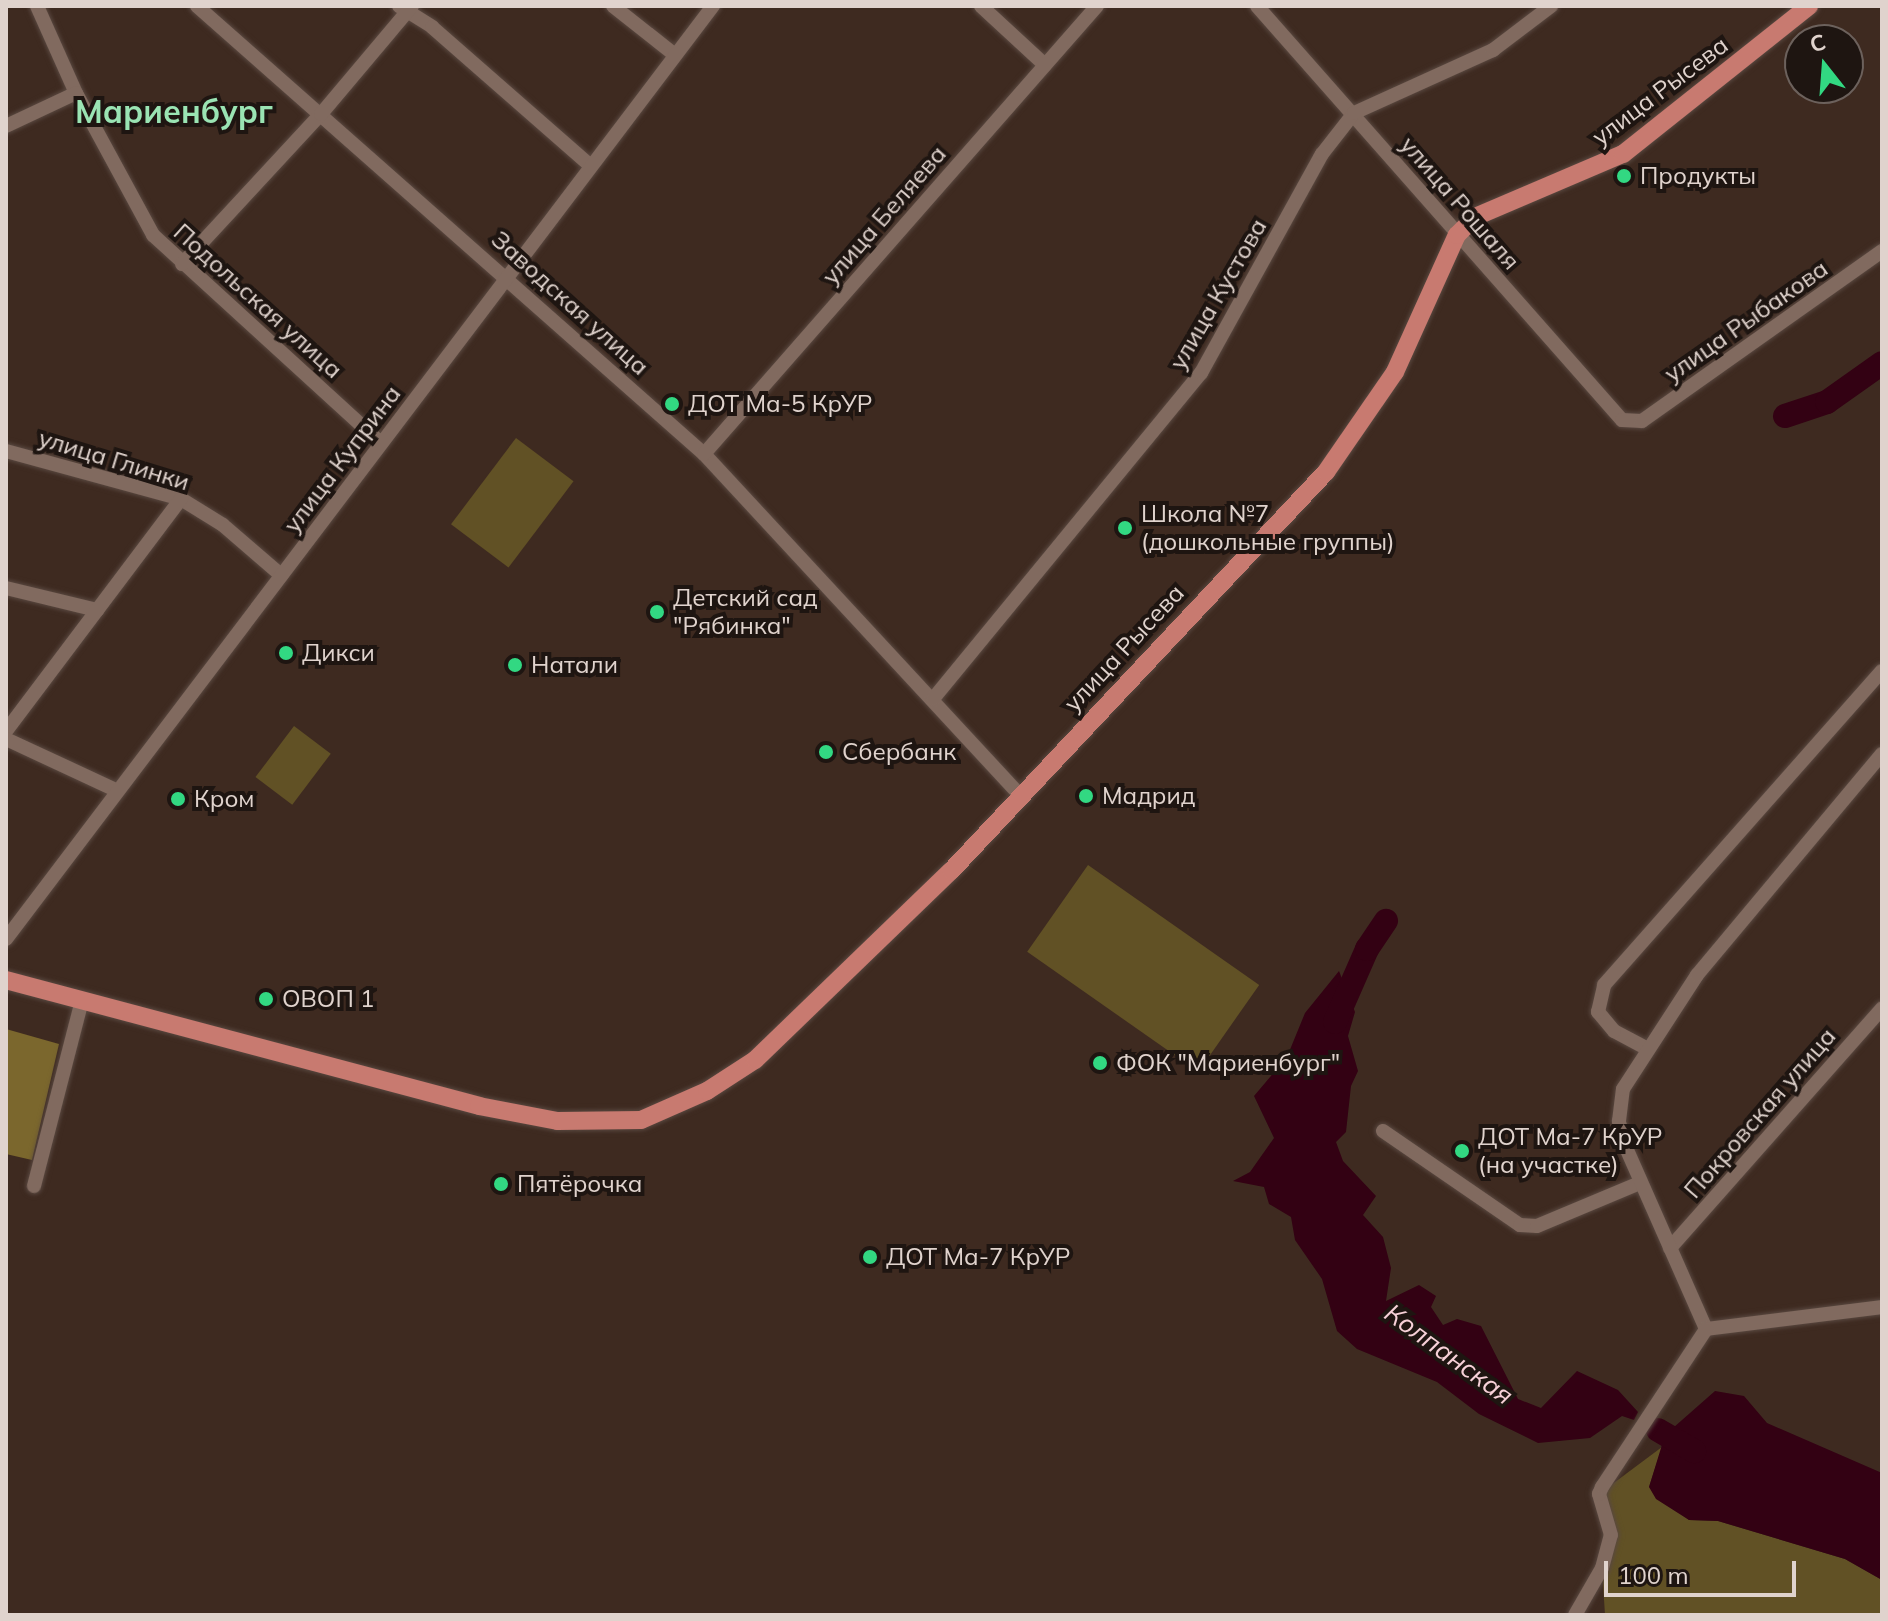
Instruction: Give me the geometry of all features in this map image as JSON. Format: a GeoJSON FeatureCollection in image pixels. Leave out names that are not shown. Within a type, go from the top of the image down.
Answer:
{"type":"FeatureCollection","features":[{"type":"Feature","properties":{"kind":"main road","name":"улица Рысева"},"geometry":{"type":"LineString","coordinates":[[6,980],[507,1112],[618,1123],[641,1120],[707,1091],[755,1060],[811,1010],[1021,796],[1356,435],[1395,372],[1457,235],[1475,217],[1623,154],[1809,6]]}},
{"type":"Feature","properties":{"kind":"street","name":"Подольская улица"},"geometry":{"type":"LineString","coordinates":[[37,6],[76,93],[153,235],[381,443]]}},
{"type":"Feature","properties":{"kind":"street","name":"Заводская улица"},"geometry":{"type":"LineString","coordinates":[[197,6],[508,276],[704,454],[1021,796]]}},
{"type":"Feature","properties":{"kind":"street"},"geometry":{"type":"LineString","coordinates":[[613,6],[675,55]]}},
{"type":"Feature","properties":{"kind":"street","name":"улица Куприна"},"geometry":{"type":"LineString","coordinates":[[6,939],[713,6]]}},
{"type":"Feature","properties":{"kind":"street"},"geometry":{"type":"LineString","coordinates":[[981,6],[1045,65]]}},
{"type":"Feature","properties":{"kind":"street","name":"улица Беляева"},"geometry":{"type":"LineString","coordinates":[[704,454],[1097,6]]}},
{"type":"Feature","properties":{"kind":"street","name":"улица Рошаля"},"geometry":{"type":"LineString","coordinates":[[1257,6],[1622,420],[1634,423]]}},
{"type":"Feature","properties":{"kind":"street","name":"улица Кустова"},"geometry":{"type":"LineString","coordinates":[[933,699],[1201,373],[1322,154],[1354,113],[1493,50],[1551,6]]}},
{"type":"Feature","properties":{"kind":"street"},"geometry":{"type":"LineString","coordinates":[[182,264],[321,114],[406,8],[432,27],[591,166]]}},
{"type":"Feature","properties":{"kind":"street"},"geometry":{"type":"LineString","coordinates":[[6,126],[76,93]]}},
{"type":"Feature","properties":{"kind":"street","name":"улица Рыбакова"},"geometry":{"type":"LineString","coordinates":[[1634,423],[1882,251]]}},
{"type":"Feature","properties":{"kind":"street","name":"улица Глинки"},"geometry":{"type":"LineString","coordinates":[[6,451],[181,499],[223,525],[281,575]]}},
{"type":"Feature","properties":{"kind":"street"},"geometry":{"type":"LineString","coordinates":[[6,731],[181,499]]}},
{"type":"Feature","properties":{"kind":"street"},"geometry":{"type":"LineString","coordinates":[[6,588],[97,610]]}},
{"type":"Feature","properties":{"kind":"street"},"geometry":{"type":"LineString","coordinates":[[1646,1048],[1614,1031],[1598,1012],[1604,985],[1882,671]]}},
{"type":"Feature","properties":{"kind":"street"},"geometry":{"type":"LineString","coordinates":[[6,739],[118,791]]}},
{"type":"Feature","properties":{"kind":"street"},"geometry":{"type":"LineString","coordinates":[[1706,1329],[1640,1183],[1619,1121],[1623,1089],[1646,1048],[1706,963],[1882,754]]}},
{"type":"Feature","properties":{"kind":"street"},"geometry":{"type":"LineString","coordinates":[[34,1186],[82,1000]]}},
{"type":"Feature","properties":{"kind":"street","name":"Покровская улица"},"geometry":{"type":"LineString","coordinates":[[1670,1248],[1882,1008]]}},
{"type":"Feature","properties":{"kind":"street"},"geometry":{"type":"LineString","coordinates":[[1383,1131],[1520,1225],[1537,1226],[1640,1183]]}},
{"type":"Feature","properties":{"kind":"street"},"geometry":{"type":"LineString","coordinates":[[1575,1615],[1602,1568],[1611,1535],[1599,1494],[1602,1487],[1706,1329],[1882,1307]]}},
{"type":"Feature","properties":{"kind":"shaded area"},"geometry":{"type":"Polygon","coordinates":[[[516,438],[574,481],[509,568],[451,524],[516,438]]]}},
{"type":"Feature","properties":{"kind":"shaded area"},"geometry":{"type":"Polygon","coordinates":[[[294,726],[331,754],[292,805],[255,777],[294,726]]]}},
{"type":"Feature","properties":{"kind":"shaded area"},"geometry":{"type":"Polygon","coordinates":[[[1088,865],[1259,985],[1198,1072],[1027,952],[1088,865]]]}},
{"type":"Feature","properties":{"kind":"shaded area"},"geometry":{"type":"Polygon","coordinates":[[[6,1029],[59,1044],[32,1160],[6,1154],[6,1029]]]}},
{"type":"Feature","properties":{"kind":"shaded area"},"geometry":{"type":"Polygon","coordinates":[[[1662,1447],[1649,1487],[1689,1520],[1718,1521],[1845,1559],[1882,1580],[1882,1615],[1605,1615],[1602,1568],[1611,1535],[1599,1494],[1662,1447]]]}},
{"type":"Feature","properties":{"kind":"water"},"geometry":{"type":"Polygon","coordinates":[[[1339,971],[1355,1012],[1348,1036],[1358,1071],[1351,1086],[1346,1132],[1336,1142],[1343,1161],[1376,1196],[1363,1215],[1383,1237],[1391,1268],[1386,1301],[1419,1285],[1436,1296],[1431,1307],[1443,1325],[1457,1319],[1481,1326],[1518,1399],[1541,1408],[1577,1371],[1618,1390],[1638,1412],[1634,1420],[1622,1416],[1590,1438],[1538,1443],[1479,1414],[1437,1382],[1357,1349],[1337,1331],[1322,1279],[1295,1240],[1291,1217],[1269,1204],[1264,1187],[1233,1181],[1250,1172],[1274,1138],[1254,1096],[1287,1057],[1305,1013],[1339,971]]]}},
{"type":"Feature","properties":{"kind":"water"},"geometry":{"type":"Polygon","coordinates":[[[1715,1391],[1744,1396],[1767,1423],[1882,1473],[1882,1580],[1845,1559],[1718,1521],[1689,1520],[1656,1499],[1649,1487],[1665,1435],[1715,1391]]]}},
{"type":"Feature","properties":{"kind":"waterway","name":"Колпанская"},"geometry":{"type":"LineString","coordinates":[[1785,416],[1827,402],[1882,363]]}},
{"type":"Feature","properties":{"kind":"waterway","name":"Колпанская"},"geometry":{"type":"LineString","coordinates":[[1335,1022],[1367,949],[1386,921]]}},
{"type":"Feature","properties":{"kind":"waterway"},"geometry":{"type":"LineString","coordinates":[[1658,1430],[1694,1451]]}},
{"type":"Feature","properties":{"kind":"place","name":"Продукты"},"geometry":{"type":"Point","coordinates":[1624,176]}},
{"type":"Feature","properties":{"kind":"place","name":"ДОТ Ма-5 КрУР"},"geometry":{"type":"Point","coordinates":[672,404]}},
{"type":"Feature","properties":{"kind":"place","name":"Школа №7 (дошкольные группы)"},"geometry":{"type":"Point","coordinates":[1125,528]}},
{"type":"Feature","properties":{"kind":"place","name":"Детский сад \"Рябинка\""},"geometry":{"type":"Point","coordinates":[657,612]}},
{"type":"Feature","properties":{"kind":"place","name":"Дикси"},"geometry":{"type":"Point","coordinates":[286,653]}},
{"type":"Feature","properties":{"kind":"place","name":"Натали"},"geometry":{"type":"Point","coordinates":[515,665]}},
{"type":"Feature","properties":{"kind":"place","name":"Сбербанк"},"geometry":{"type":"Point","coordinates":[826,752]}},
{"type":"Feature","properties":{"kind":"place","name":"Мадрид"},"geometry":{"type":"Point","coordinates":[1086,796]}},
{"type":"Feature","properties":{"kind":"place","name":"Кром"},"geometry":{"type":"Point","coordinates":[178,799]}},
{"type":"Feature","properties":{"kind":"place","name":"ОВОП 1"},"geometry":{"type":"Point","coordinates":[266,999]}},
{"type":"Feature","properties":{"kind":"place","name":"ФОК \"Мариенбург\""},"geometry":{"type":"Point","coordinates":[1100,1063]}},
{"type":"Feature","properties":{"kind":"place","name":"ДОТ Ма-7 КрУР (на участке)"},"geometry":{"type":"Point","coordinates":[1462,1151]}},
{"type":"Feature","properties":{"kind":"place","name":"Пятёрочка"},"geometry":{"type":"Point","coordinates":[501,1184]}},
{"type":"Feature","properties":{"kind":"place","name":"ДОТ Ма-7 КрУР"},"geometry":{"type":"Point","coordinates":[870,1257]}},
{"type":"Feature","properties":{"kind":"district","name":"Мариенбург"},"geometry":{"type":"Point","coordinates":[174,111]}}]}
